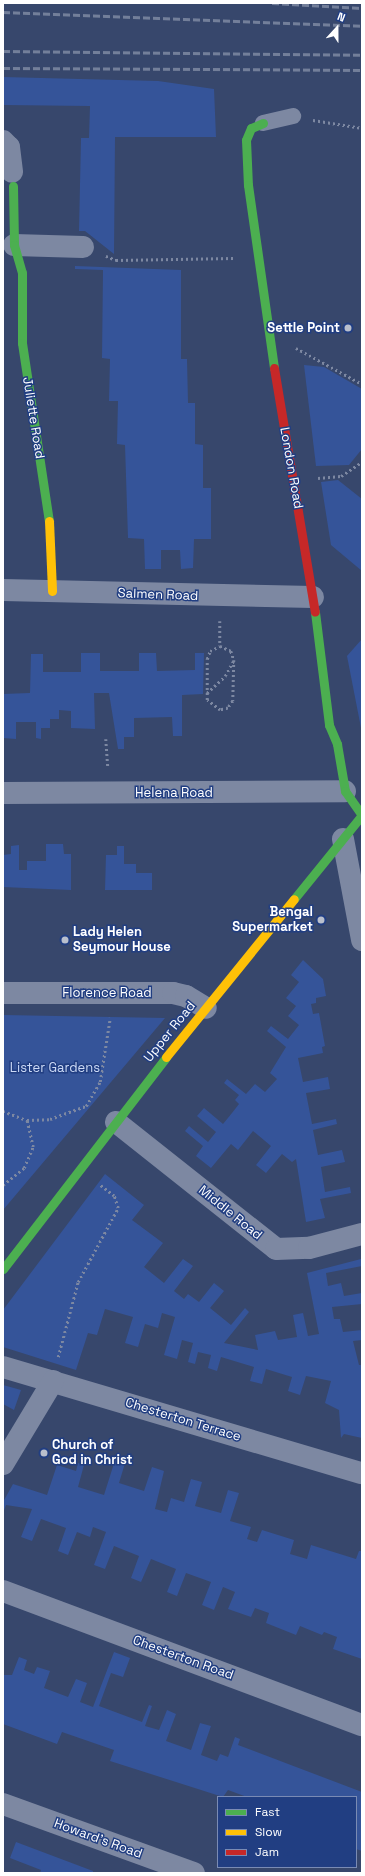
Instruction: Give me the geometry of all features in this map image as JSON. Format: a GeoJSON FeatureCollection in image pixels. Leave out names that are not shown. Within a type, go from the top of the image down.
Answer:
{"type":"FeatureCollection","features":[{"type":"Feature","properties":{"kind":"street","name":"London Road"},"geometry":{"type":"LineString","coordinates":[[263,123],[251,128],[246,140],[258,258],[269,338],[313,597],[329,725],[337,744],[345,791],[362,815]]}},
{"type":"Feature","properties":{"kind":"street"},"geometry":{"type":"LineString","coordinates":[[3,141],[9,147],[12,179]]}},
{"type":"Feature","properties":{"kind":"street","name":"Juliette Road"},"geometry":{"type":"LineString","coordinates":[[12,179],[14,245],[22,273],[22,344],[50,531],[52,591]]}},
{"type":"Feature","properties":{"kind":"street"},"geometry":{"type":"LineString","coordinates":[[14,245],[83,247]]}},
{"type":"Feature","properties":{"kind":"street","name":"Salmen Road"},"geometry":{"type":"LineString","coordinates":[[3,590],[313,597]]}},
{"type":"Feature","properties":{"kind":"street","name":"Helena Road"},"geometry":{"type":"LineString","coordinates":[[3,793],[345,791]]}},
{"type":"Feature","properties":{"kind":"street","name":"Upper Road"},"geometry":{"type":"LineString","coordinates":[[3,1269],[79,1169],[206,1008],[362,815]]}},
{"type":"Feature","properties":{"kind":"street"},"geometry":{"type":"LineString","coordinates":[[343,839],[362,940]]}},
{"type":"Feature","properties":{"kind":"street","name":"Florence Road"},"geometry":{"type":"LineString","coordinates":[[3,993],[173,993],[186,996],[206,1008]]}},
{"type":"Feature","properties":{"kind":"street","name":"Middle Road"},"geometry":{"type":"LineString","coordinates":[[116,1122],[276,1249],[309,1248],[362,1234]]}},
{"type":"Feature","properties":{"kind":"street","name":"Chesterton Terrace"},"geometry":{"type":"LineString","coordinates":[[3,1367],[362,1473]]}},
{"type":"Feature","properties":{"kind":"street"},"geometry":{"type":"LineString","coordinates":[[3,1464],[53,1381]]}},
{"type":"Feature","properties":{"kind":"street","name":"Chesterton Road"},"geometry":{"type":"LineString","coordinates":[[3,1591],[362,1725]]}},
{"type":"Feature","properties":{"kind":"street","name":"Howard's Road"},"geometry":{"type":"LineString","coordinates":[[3,1804],[194,1873]]}},
{"type":"Feature","properties":{"kind":"lane"},"geometry":{"type":"LineString","coordinates":[[263,123],[293,116]]}},
{"type":"Feature","properties":{"kind":"path"},"geometry":{"type":"LineString","coordinates":[[293,116],[362,128]]}},
{"type":"Feature","properties":{"kind":"path"},"geometry":{"type":"LineString","coordinates":[[83,247],[116,260],[258,258]]}},
{"type":"Feature","properties":{"kind":"path"},"geometry":{"type":"LineString","coordinates":[[269,338],[302,351],[362,384]]}},
{"type":"Feature","properties":{"kind":"path"},"geometry":{"type":"LineString","coordinates":[[293,481],[341,476],[362,462]]}},
{"type":"Feature","properties":{"kind":"path"},"geometry":{"type":"LineString","coordinates":[[218,646],[227,648],[234,660],[233,702],[228,708],[215,710],[209,704],[207,693],[207,659],[210,651],[218,646]]}},
{"type":"Feature","properties":{"kind":"path"},"geometry":{"type":"LineString","coordinates":[[207,693],[225,676],[234,660]]}},
{"type":"Feature","properties":{"kind":"path"},"geometry":{"type":"LineString","coordinates":[[213,714],[215,710]]}},
{"type":"Feature","properties":{"kind":"path"},"geometry":{"type":"LineString","coordinates":[[3,1111],[27,1120],[50,1119],[86,1106],[100,1082],[109,1045],[112,993]]}},
{"type":"Feature","properties":{"kind":"path"},"geometry":{"type":"LineString","coordinates":[[3,1185],[24,1168],[33,1147],[27,1120]]}},
{"type":"Feature","properties":{"kind":"path"},"geometry":{"type":"LineString","coordinates":[[53,1381],[78,1282],[118,1208],[114,1196],[79,1169]]}},
{"type":"Feature","properties":{"kind":"green space"},"geometry":{"type":"Polygon","coordinates":[[[3,77],[158,81],[214,89],[216,137],[115,137],[114,254],[85,231],[79,231],[81,138],[89,138],[90,106],[4,105],[3,113],[3,77]]]}},
{"type":"Feature","properties":{"kind":"green space"},"geometry":{"type":"Polygon","coordinates":[[[75,266],[181,270],[181,359],[187,359],[188,403],[195,403],[195,444],[203,445],[203,488],[211,488],[211,539],[194,539],[193,568],[181,569],[180,550],[161,550],[161,569],[145,569],[144,539],[128,538],[125,445],[117,444],[118,401],[109,401],[110,359],[102,358],[103,270],[75,269],[75,266]]]}},
{"type":"Feature","properties":{"kind":"green space"},"geometry":{"type":"Polygon","coordinates":[[[304,365],[324,367],[362,389],[362,449],[349,465],[316,466],[304,365]]]}},
{"type":"Feature","properties":{"kind":"green space"},"geometry":{"type":"Polygon","coordinates":[[[338,480],[362,499],[362,571],[331,545],[321,482],[338,480]]]}},
{"type":"Feature","properties":{"kind":"green space"},"geometry":{"type":"Polygon","coordinates":[[[362,639],[362,733],[347,656],[362,639]]]}},
{"type":"Feature","properties":{"kind":"green space"},"geometry":{"type":"Polygon","coordinates":[[[81,653],[100,653],[100,671],[139,671],[139,653],[156,653],[157,671],[195,670],[195,653],[204,653],[203,694],[182,695],[182,736],[173,736],[172,717],[134,718],[134,737],[124,737],[124,749],[118,749],[109,693],[94,693],[95,729],[71,728],[71,711],[59,710],[59,719],[50,719],[50,728],[41,728],[41,739],[36,738],[36,722],[16,722],[16,739],[3,738],[3,694],[30,693],[31,654],[43,654],[43,672],[81,672],[81,653]]]}},
{"type":"Feature","properties":{"kind":"green space"},"geometry":{"type":"Polygon","coordinates":[[[46,844],[63,844],[64,854],[71,854],[71,890],[3,887],[3,855],[11,854],[11,846],[19,845],[19,870],[27,870],[27,861],[46,861],[46,844]]]}},
{"type":"Feature","properties":{"kind":"green space"},"geometry":{"type":"Polygon","coordinates":[[[117,846],[124,846],[124,864],[136,864],[136,873],[152,873],[152,890],[105,890],[106,855],[117,855],[117,846]]]}},
{"type":"Feature","properties":{"kind":"green space"},"geometry":{"type":"Polygon","coordinates":[[[303,960],[323,979],[326,996],[316,998],[316,1003],[311,1004],[313,1014],[319,1013],[325,1046],[322,1047],[323,1053],[298,1058],[303,1082],[328,1077],[330,1089],[306,1093],[312,1124],[336,1119],[337,1124],[313,1130],[318,1155],[342,1150],[345,1162],[321,1167],[325,1192],[350,1187],[351,1193],[320,1199],[325,1218],[306,1222],[296,1159],[292,1162],[282,1154],[266,1173],[256,1165],[271,1146],[253,1131],[238,1150],[231,1144],[211,1168],[196,1156],[203,1146],[185,1131],[189,1126],[208,1142],[216,1132],[197,1116],[204,1108],[223,1124],[232,1113],[239,1104],[235,1100],[239,1095],[224,1083],[227,1079],[246,1094],[255,1084],[265,1092],[277,1079],[270,1073],[286,1047],[267,1031],[271,1026],[288,1039],[299,1025],[288,1016],[296,1006],[286,998],[299,982],[291,975],[303,960]]]}},
{"type":"Feature","properties":{"kind":"green space","name":"Lister Gardens"},"geometry":{"type":"Polygon","coordinates":[[[3,1015],[165,1018],[3,1210],[3,1015]]]}},
{"type":"Feature","properties":{"kind":"green space"},"geometry":{"type":"Polygon","coordinates":[[[105,1174],[144,1205],[132,1220],[163,1243],[144,1267],[164,1283],[183,1259],[193,1266],[174,1291],[184,1299],[188,1294],[199,1302],[214,1283],[224,1291],[210,1308],[231,1325],[245,1308],[249,1312],[224,1343],[258,1350],[255,1335],[275,1331],[278,1340],[297,1337],[293,1315],[303,1313],[308,1336],[319,1334],[307,1273],[361,1259],[362,1266],[326,1273],[328,1286],[341,1283],[344,1296],[362,1293],[362,1304],[332,1307],[334,1319],[340,1319],[343,1332],[362,1330],[362,1340],[353,1341],[359,1365],[362,1365],[362,1438],[344,1434],[341,1438],[339,1410],[325,1403],[331,1381],[306,1376],[300,1395],[288,1391],[292,1377],[266,1369],[262,1384],[250,1381],[254,1367],[221,1357],[217,1371],[208,1368],[211,1355],[198,1352],[195,1364],[188,1362],[193,1343],[182,1340],[177,1359],[164,1355],[175,1317],[162,1313],[158,1328],[145,1324],[138,1347],[125,1343],[133,1317],[105,1309],[97,1335],[88,1333],[76,1370],[3,1347],[3,1310],[105,1174]]]}},
{"type":"Feature","properties":{"kind":"green space"},"geometry":{"type":"Polygon","coordinates":[[[3,1385],[21,1390],[14,1410],[3,1404],[3,1385]]]}},
{"type":"Feature","properties":{"kind":"green space"},"geometry":{"type":"Polygon","coordinates":[[[116,1457],[126,1460],[119,1483],[144,1491],[152,1467],[164,1471],[155,1509],[167,1512],[171,1498],[184,1502],[191,1479],[202,1482],[195,1506],[221,1513],[228,1490],[239,1493],[230,1521],[251,1527],[247,1539],[257,1542],[262,1530],[294,1540],[290,1554],[307,1559],[311,1545],[356,1559],[359,1551],[362,1551],[362,1659],[333,1649],[337,1637],[324,1632],[322,1635],[300,1626],[296,1635],[266,1623],[269,1613],[255,1608],[251,1617],[228,1609],[235,1592],[223,1587],[214,1610],[202,1605],[211,1582],[186,1573],[177,1596],[167,1592],[176,1569],[151,1559],[141,1582],[131,1578],[139,1556],[114,1546],[105,1569],[94,1565],[106,1532],[93,1527],[90,1537],[77,1532],[68,1555],[58,1551],[66,1528],[41,1519],[32,1541],[21,1537],[32,1509],[6,1505],[3,1513],[3,1502],[13,1484],[47,1495],[57,1465],[76,1471],[78,1463],[84,1465],[78,1487],[104,1495],[116,1457]]]}},
{"type":"Feature","properties":{"kind":"green space"},"geometry":{"type":"Polygon","coordinates":[[[114,1652],[130,1658],[123,1677],[111,1673],[99,1706],[142,1722],[149,1705],[152,1706],[145,1726],[159,1730],[167,1710],[176,1714],[166,1741],[191,1750],[200,1723],[211,1726],[201,1755],[217,1761],[220,1754],[228,1757],[235,1737],[240,1739],[238,1745],[362,1792],[362,1851],[357,1849],[357,1796],[244,1796],[228,1790],[224,1796],[220,1796],[110,1761],[114,1750],[62,1732],[57,1744],[3,1724],[3,1675],[12,1675],[19,1657],[27,1660],[24,1670],[34,1674],[37,1667],[50,1671],[44,1688],[68,1697],[76,1679],[87,1683],[80,1702],[93,1707],[114,1652]]]}},
{"type":"Feature","properties":{"kind":"green space"},"geometry":{"type":"Polygon","coordinates":[[[16,1842],[93,1871],[93,1873],[40,1873],[41,1870],[10,1858],[16,1842]]]}},
{"type":"Feature","properties":{"kind":"railway"},"geometry":{"type":"LineString","coordinates":[[272,3],[362,8]]}},
{"type":"Feature","properties":{"kind":"railway"},"geometry":{"type":"LineString","coordinates":[[3,12],[362,26]]}},
{"type":"Feature","properties":{"kind":"railway"},"geometry":{"type":"LineString","coordinates":[[3,51],[362,55]]}},
{"type":"Feature","properties":{"kind":"railway"},"geometry":{"type":"LineString","coordinates":[[3,68],[362,70]]}},
{"type":"Feature","properties":{"kind":"traffic: fast"},"geometry":{"type":"LineString","coordinates":[[263,123],[251,128],[246,140],[248,185],[274,368]]}},
{"type":"Feature","properties":{"kind":"traffic: fast"},"geometry":{"type":"LineString","coordinates":[[13,186],[14,245],[22,273],[22,343],[49,521]]}},
{"type":"Feature","properties":{"kind":"traffic: fast"},"geometry":{"type":"LineString","coordinates":[[315,612],[329,725],[337,744],[345,791],[362,815]]}},
{"type":"Feature","properties":{"kind":"traffic: fast"},"geometry":{"type":"LineString","coordinates":[[294,899],[362,815]]}},
{"type":"Feature","properties":{"kind":"traffic: fast"},"geometry":{"type":"LineString","coordinates":[[3,1269],[166,1057]]}},
{"type":"Feature","properties":{"kind":"traffic: slow"},"geometry":{"type":"LineString","coordinates":[[49,521],[52,591]]}},
{"type":"Feature","properties":{"kind":"traffic: slow"},"geometry":{"type":"LineString","coordinates":[[166,1057],[294,899]]}},
{"type":"Feature","properties":{"kind":"traffic: jam"},"geometry":{"type":"LineString","coordinates":[[274,368],[315,612]]}},
{"type":"Feature","properties":{"kind":"place","name":"Settle Point"},"geometry":{"type":"Point","coordinates":[348,328]}},
{"type":"Feature","properties":{"kind":"place","name":"Bengal Supermarket"},"geometry":{"type":"Point","coordinates":[321,920]}},
{"type":"Feature","properties":{"kind":"place","name":"Lady Helen Seymour House"},"geometry":{"type":"Point","coordinates":[65,940]}},
{"type":"Feature","properties":{"kind":"place","name":"Church of God in Christ"},"geometry":{"type":"Point","coordinates":[44,1453]}}]}
